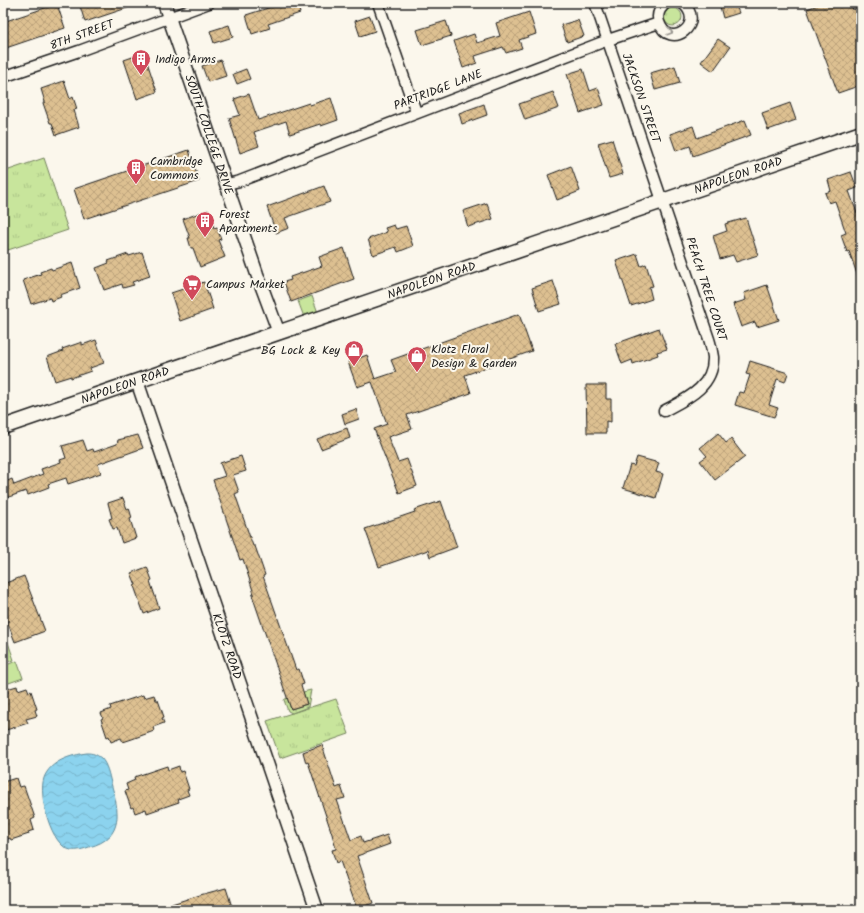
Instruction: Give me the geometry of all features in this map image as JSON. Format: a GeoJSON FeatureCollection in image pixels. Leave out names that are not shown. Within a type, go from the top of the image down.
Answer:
{"type":"FeatureCollection","features":[{"type":"Feature","properties":{"kind":"main road","name":"NAPOLEON ROAD"},"geometry":{"type":"LineString","coordinates":[[3,427],[861,133]]}},
{"type":"Feature","properties":{"kind":"street","name":"SOUTH COLLEGE DRIVE"},"geometry":{"type":"LineString","coordinates":[[164,3],[279,333]]}},
{"type":"Feature","properties":{"kind":"street","name":"8TH STREET"},"geometry":{"type":"LineString","coordinates":[[3,77],[209,3]]}},
{"type":"Feature","properties":{"kind":"street"},"geometry":{"type":"LineString","coordinates":[[378,3],[416,112]]}},
{"type":"Feature","properties":{"kind":"street","name":"JACKSON STREET"},"geometry":{"type":"LineString","coordinates":[[595,3],[662,201]]}},
{"type":"Feature","properties":{"kind":"street"},"geometry":{"type":"LineString","coordinates":[[666,3],[661,7],[657,18],[661,28],[670,34],[675,35],[685,31],[691,17],[687,7],[682,3]]}},
{"type":"Feature","properties":{"kind":"street","name":"PARTRIDGE LANE"},"geometry":{"type":"LineString","coordinates":[[227,184],[240,181],[416,112],[608,40],[659,23]]}},
{"type":"Feature","properties":{"kind":"street","name":"PEACH TREE COURT"},"geometry":{"type":"LineString","coordinates":[[662,201],[710,338],[713,356],[709,376],[703,386],[684,400],[664,411]]}},
{"type":"Feature","properties":{"kind":"street","name":"KLOTZ ROAD"},"geometry":{"type":"LineString","coordinates":[[137,381],[317,910]]}},
{"type":"Feature","properties":{"kind":"green space"},"geometry":{"type":"Polygon","coordinates":[[[673,8],[679,11],[682,17],[679,23],[673,26],[667,23],[664,17],[667,11],[673,8]]]}},
{"type":"Feature","properties":{"kind":"green space"},"geometry":{"type":"Polygon","coordinates":[[[44,158],[68,230],[5,251],[3,243],[3,172],[44,158]]]}},
{"type":"Feature","properties":{"kind":"green space"},"geometry":{"type":"Polygon","coordinates":[[[312,296],[317,313],[304,317],[298,301],[312,296]]]}},
{"type":"Feature","properties":{"kind":"green space"},"geometry":{"type":"Polygon","coordinates":[[[3,628],[14,660],[3,663],[3,628]]]}},
{"type":"Feature","properties":{"kind":"green space"},"geometry":{"type":"Polygon","coordinates":[[[17,661],[23,678],[3,685],[3,666],[17,661]]]}},
{"type":"Feature","properties":{"kind":"green space"},"geometry":{"type":"Polygon","coordinates":[[[311,690],[308,707],[292,713],[288,711],[284,700],[287,698],[291,709],[307,704],[303,692],[311,690]]]}},
{"type":"Feature","properties":{"kind":"green space"},"geometry":{"type":"Polygon","coordinates":[[[336,699],[349,734],[280,758],[267,721],[336,699]]]}},
{"type":"Feature","properties":{"kind":"water"},"geometry":{"type":"Polygon","coordinates":[[[87,753],[94,754],[101,758],[109,773],[116,803],[116,822],[114,830],[109,837],[101,843],[83,849],[71,850],[64,847],[52,830],[43,796],[44,778],[51,767],[56,763],[74,755],[87,753]]]}},
{"type":"Feature","properties":{"kind":"building"},"geometry":{"type":"Polygon","coordinates":[[[79,3],[136,3],[136,5],[85,22],[79,3]]]}},
{"type":"Feature","properties":{"kind":"building"},"geometry":{"type":"Polygon","coordinates":[[[284,3],[297,3],[300,13],[268,24],[270,28],[252,34],[246,15],[284,3]]]}},
{"type":"Feature","properties":{"kind":"building"},"geometry":{"type":"Polygon","coordinates":[[[719,3],[735,3],[739,13],[723,18],[719,3]]]}},
{"type":"Feature","properties":{"kind":"building"},"geometry":{"type":"Polygon","coordinates":[[[823,3],[851,3],[853,10],[861,7],[861,85],[838,93],[807,9],[823,3]]]}},
{"type":"Feature","properties":{"kind":"building"},"geometry":{"type":"Polygon","coordinates":[[[57,4],[65,28],[3,49],[3,22],[57,4]]]}},
{"type":"Feature","properties":{"kind":"building"},"geometry":{"type":"Polygon","coordinates":[[[529,12],[536,34],[519,40],[522,48],[506,53],[503,47],[475,56],[477,63],[463,68],[454,41],[474,34],[477,43],[500,36],[496,23],[529,12]]]}},
{"type":"Feature","properties":{"kind":"building"},"geometry":{"type":"Polygon","coordinates":[[[370,16],[375,31],[360,36],[355,21],[370,16]]]}},
{"type":"Feature","properties":{"kind":"building"},"geometry":{"type":"Polygon","coordinates":[[[578,20],[584,36],[567,42],[561,25],[578,20]]]}},
{"type":"Feature","properties":{"kind":"building"},"geometry":{"type":"Polygon","coordinates":[[[446,21],[451,36],[422,45],[417,30],[446,21]]]}},
{"type":"Feature","properties":{"kind":"building"},"geometry":{"type":"Polygon","coordinates":[[[229,25],[233,37],[214,43],[210,31],[229,25]]]}},
{"type":"Feature","properties":{"kind":"building"},"geometry":{"type":"Polygon","coordinates":[[[718,39],[730,47],[713,71],[701,62],[718,39]]]}},
{"type":"Feature","properties":{"kind":"building","name":"Indigo Arms"},"geometry":{"type":"Polygon","coordinates":[[[144,53],[157,92],[137,99],[124,60],[144,53]]]}},
{"type":"Feature","properties":{"kind":"building"},"geometry":{"type":"Polygon","coordinates":[[[221,60],[226,76],[208,82],[202,66],[221,60]]]}},
{"type":"Feature","properties":{"kind":"building"},"geometry":{"type":"Polygon","coordinates":[[[675,66],[680,83],[655,90],[650,73],[675,66]]]}},
{"type":"Feature","properties":{"kind":"building"},"geometry":{"type":"Polygon","coordinates":[[[246,69],[250,79],[237,84],[233,74],[246,69]]]}},
{"type":"Feature","properties":{"kind":"building"},"geometry":{"type":"Polygon","coordinates":[[[583,69],[590,91],[598,88],[604,105],[580,113],[567,74],[583,69]]]}},
{"type":"Feature","properties":{"kind":"building"},"geometry":{"type":"Polygon","coordinates":[[[64,81],[70,99],[73,97],[77,109],[74,110],[79,127],[56,135],[43,103],[45,102],[41,89],[64,81]]]}},
{"type":"Feature","properties":{"kind":"building"},"geometry":{"type":"Polygon","coordinates":[[[553,92],[559,108],[525,120],[519,104],[553,92]]]}},
{"type":"Feature","properties":{"kind":"building"},"geometry":{"type":"Polygon","coordinates":[[[249,94],[258,120],[309,103],[310,105],[331,98],[338,120],[290,134],[286,121],[254,132],[259,146],[240,153],[229,118],[240,115],[234,99],[249,94]]]}},
{"type":"Feature","properties":{"kind":"building"},"geometry":{"type":"Polygon","coordinates":[[[790,103],[796,120],[768,130],[762,113],[790,103]]]}},
{"type":"Feature","properties":{"kind":"building"},"geometry":{"type":"Polygon","coordinates":[[[484,104],[487,115],[462,124],[459,113],[484,104]]]}},
{"type":"Feature","properties":{"kind":"building"},"geometry":{"type":"Polygon","coordinates":[[[745,120],[751,135],[693,156],[690,146],[676,151],[670,134],[693,126],[697,138],[745,120]]]}},
{"type":"Feature","properties":{"kind":"building"},"geometry":{"type":"Polygon","coordinates":[[[612,139],[623,174],[609,178],[598,143],[612,139]]]}},
{"type":"Feature","properties":{"kind":"building","name":"Cambridge Commons"},"geometry":{"type":"Polygon","coordinates":[[[189,150],[199,181],[84,219],[74,189],[189,150]]]}},
{"type":"Feature","properties":{"kind":"building"},"geometry":{"type":"Polygon","coordinates":[[[571,166],[580,191],[557,200],[548,175],[571,166]]]}},
{"type":"Feature","properties":{"kind":"building"},"geometry":{"type":"Polygon","coordinates":[[[851,172],[857,188],[849,191],[861,224],[861,280],[859,280],[849,251],[847,252],[841,235],[846,233],[835,201],[829,203],[825,193],[831,191],[828,180],[851,172]]]}},
{"type":"Feature","properties":{"kind":"building"},"geometry":{"type":"Polygon","coordinates":[[[324,186],[330,202],[285,218],[289,228],[276,233],[267,207],[324,186]]]}},
{"type":"Feature","properties":{"kind":"building"},"geometry":{"type":"Polygon","coordinates":[[[487,203],[493,219],[468,227],[463,211],[487,203]]]}},
{"type":"Feature","properties":{"kind":"building","name":"Forest Apartments"},"geometry":{"type":"Polygon","coordinates":[[[208,210],[214,228],[217,227],[221,239],[218,240],[225,257],[200,267],[193,248],[191,248],[188,238],[190,238],[183,219],[208,210]]]}},
{"type":"Feature","properties":{"kind":"building"},"geometry":{"type":"Polygon","coordinates":[[[746,218],[758,255],[736,262],[733,255],[720,259],[713,236],[727,231],[725,224],[746,218]]]}},
{"type":"Feature","properties":{"kind":"building"},"geometry":{"type":"Polygon","coordinates":[[[394,225],[396,229],[406,226],[413,246],[398,252],[396,247],[373,255],[368,239],[387,232],[385,228],[394,225]]]}},
{"type":"Feature","properties":{"kind":"building"},"geometry":{"type":"Polygon","coordinates":[[[344,248],[354,279],[291,302],[284,282],[291,280],[290,277],[322,266],[319,257],[344,248]]]}},
{"type":"Feature","properties":{"kind":"building"},"geometry":{"type":"Polygon","coordinates":[[[142,252],[150,276],[132,282],[134,285],[123,288],[122,284],[104,290],[96,268],[109,263],[108,261],[128,254],[129,256],[142,252]]]}},
{"type":"Feature","properties":{"kind":"building"},"geometry":{"type":"Polygon","coordinates":[[[637,254],[641,266],[646,264],[653,286],[649,287],[652,299],[631,306],[616,261],[637,254]]]}},
{"type":"Feature","properties":{"kind":"building"},"geometry":{"type":"Polygon","coordinates":[[[72,263],[80,288],[60,295],[61,297],[51,301],[50,298],[31,304],[23,280],[41,274],[40,272],[51,268],[52,270],[72,263]]]}},
{"type":"Feature","properties":{"kind":"building"},"geometry":{"type":"Polygon","coordinates":[[[553,281],[561,304],[539,311],[532,288],[553,281]]]}},
{"type":"Feature","properties":{"kind":"building","name":"Campus Market"},"geometry":{"type":"Polygon","coordinates":[[[204,282],[213,309],[180,321],[171,293],[204,282]]]}},
{"type":"Feature","properties":{"kind":"building"},"geometry":{"type":"Polygon","coordinates":[[[767,285],[779,320],[757,327],[755,322],[741,327],[733,304],[746,300],[744,293],[767,285]]]}},
{"type":"Feature","properties":{"kind":"building"},"geometry":{"type":"Polygon","coordinates":[[[519,314],[532,351],[465,375],[471,393],[407,415],[412,429],[388,437],[398,462],[407,459],[417,486],[399,493],[374,429],[387,424],[372,382],[357,387],[348,362],[367,355],[375,379],[396,372],[391,360],[519,314]]]}},
{"type":"Feature","properties":{"kind":"building"},"geometry":{"type":"Polygon","coordinates":[[[659,328],[667,349],[657,352],[658,355],[633,364],[632,360],[622,364],[615,344],[659,328]]]}},
{"type":"Feature","properties":{"kind":"building"},"geometry":{"type":"Polygon","coordinates":[[[96,340],[104,363],[90,368],[91,371],[71,378],[71,376],[55,381],[47,357],[63,351],[62,349],[82,342],[82,345],[96,340]]]}},
{"type":"Feature","properties":{"kind":"building"},"geometry":{"type":"Polygon","coordinates":[[[750,361],[788,373],[785,382],[777,379],[769,405],[778,408],[774,417],[735,405],[739,392],[744,393],[750,375],[746,374],[750,361]]]}},
{"type":"Feature","properties":{"kind":"building"},"geometry":{"type":"Polygon","coordinates":[[[586,385],[606,385],[606,399],[611,399],[611,422],[606,421],[606,433],[587,433],[586,385]]]}},
{"type":"Feature","properties":{"kind":"building"},"geometry":{"type":"Polygon","coordinates":[[[356,409],[359,419],[345,424],[342,414],[356,409]]]}},
{"type":"Feature","properties":{"kind":"building"},"geometry":{"type":"Polygon","coordinates":[[[347,428],[350,438],[321,449],[317,439],[347,428]]]}},
{"type":"Feature","properties":{"kind":"building"},"geometry":{"type":"Polygon","coordinates":[[[718,433],[726,443],[731,439],[745,457],[715,480],[700,461],[707,456],[700,448],[718,433]]]}},
{"type":"Feature","properties":{"kind":"building"},"geometry":{"type":"Polygon","coordinates":[[[138,435],[143,448],[98,464],[101,473],[68,484],[66,478],[48,484],[49,487],[28,495],[26,491],[3,499],[3,483],[12,479],[14,485],[43,474],[41,469],[61,462],[60,460],[66,458],[62,446],[83,440],[87,451],[93,449],[94,452],[117,444],[118,440],[138,435]]]}},
{"type":"Feature","properties":{"kind":"building"},"geometry":{"type":"Polygon","coordinates":[[[241,456],[246,471],[233,475],[239,492],[235,494],[253,546],[255,546],[265,575],[263,576],[296,670],[299,669],[304,684],[301,685],[307,704],[291,709],[252,595],[254,594],[243,559],[240,560],[213,480],[225,476],[220,463],[241,456]]]}},
{"type":"Feature","properties":{"kind":"building"},"geometry":{"type":"Polygon","coordinates":[[[637,457],[659,463],[656,472],[663,474],[656,498],[623,488],[630,465],[634,466],[637,457]]]}},
{"type":"Feature","properties":{"kind":"building"},"geometry":{"type":"Polygon","coordinates":[[[123,498],[127,509],[129,508],[132,518],[130,519],[136,538],[122,543],[117,528],[113,529],[109,519],[112,518],[108,503],[123,498]]]}},
{"type":"Feature","properties":{"kind":"building"},"geometry":{"type":"Polygon","coordinates":[[[441,501],[457,547],[430,557],[428,550],[379,567],[365,529],[415,512],[414,510],[441,501]]]}},
{"type":"Feature","properties":{"kind":"building"},"geometry":{"type":"Polygon","coordinates":[[[147,567],[159,608],[144,614],[131,573],[147,567]]]}},
{"type":"Feature","properties":{"kind":"building"},"geometry":{"type":"Polygon","coordinates":[[[24,576],[45,631],[15,642],[3,610],[3,584],[24,576]]]}},
{"type":"Feature","properties":{"kind":"building"},"geometry":{"type":"Polygon","coordinates":[[[17,686],[18,690],[27,687],[29,692],[31,691],[37,709],[35,710],[37,716],[26,719],[28,723],[3,731],[3,695],[8,693],[7,689],[17,686]]]}},
{"type":"Feature","properties":{"kind":"building"},"geometry":{"type":"Polygon","coordinates":[[[143,695],[144,698],[154,695],[156,700],[158,700],[164,717],[162,718],[164,723],[153,727],[154,731],[132,739],[123,742],[121,738],[111,742],[109,736],[107,737],[101,719],[103,718],[101,713],[111,709],[110,706],[143,695]]]}},
{"type":"Feature","properties":{"kind":"building"},"geometry":{"type":"Polygon","coordinates":[[[322,745],[336,788],[341,786],[345,798],[337,800],[351,840],[361,836],[363,843],[387,835],[390,844],[357,856],[373,903],[357,909],[340,861],[336,863],[332,850],[336,849],[332,834],[308,762],[306,763],[303,752],[322,745]]]}},
{"type":"Feature","properties":{"kind":"building"},"geometry":{"type":"Polygon","coordinates":[[[167,766],[168,770],[179,766],[180,772],[183,771],[189,789],[187,790],[189,795],[178,799],[179,802],[147,813],[146,809],[135,813],[133,807],[131,808],[125,791],[128,790],[126,784],[135,780],[134,777],[167,766]]]}},
{"type":"Feature","properties":{"kind":"building"},"geometry":{"type":"Polygon","coordinates":[[[16,778],[19,787],[24,786],[35,818],[31,820],[34,830],[28,832],[29,834],[3,841],[3,782],[16,778]]]}},
{"type":"Feature","properties":{"kind":"building"},"geometry":{"type":"Polygon","coordinates":[[[226,888],[233,910],[160,910],[159,908],[200,895],[226,888]]]}},
{"type":"Feature","properties":{"kind":"place","name":"Indigo Arms"},"geometry":{"type":"Point","coordinates":[141,76]}},
{"type":"Feature","properties":{"kind":"place","name":"Cambridge Commons"},"geometry":{"type":"Point","coordinates":[136,185]}},
{"type":"Feature","properties":{"kind":"place","name":"Forest Apartments"},"geometry":{"type":"Point","coordinates":[205,238]}},
{"type":"Feature","properties":{"kind":"place","name":"Campus Market"},"geometry":{"type":"Point","coordinates":[192,301]}},
{"type":"Feature","properties":{"kind":"place","name":"BG Lock & Key"},"geometry":{"type":"Point","coordinates":[354,367]}},
{"type":"Feature","properties":{"kind":"place","name":"Klotz Floral Design & Garden"},"geometry":{"type":"Point","coordinates":[417,373]}}]}
